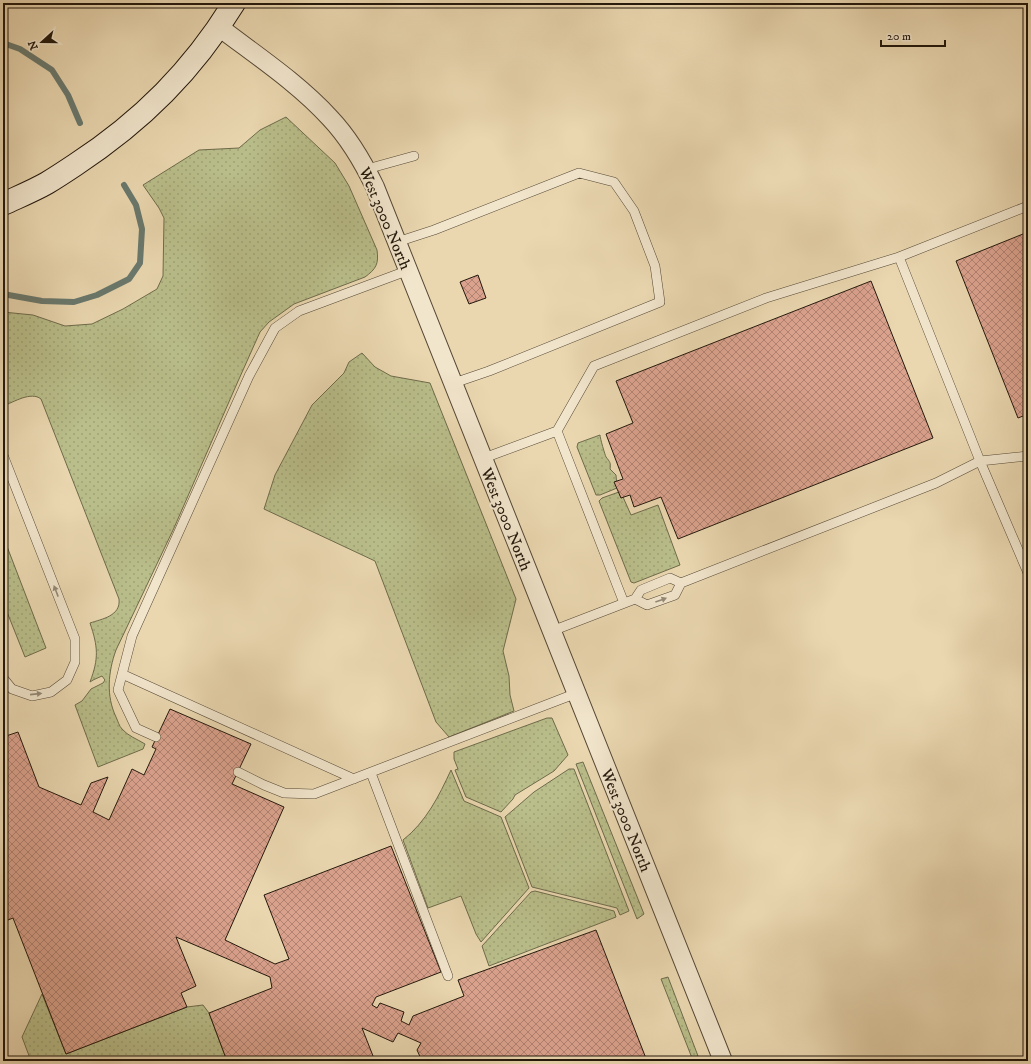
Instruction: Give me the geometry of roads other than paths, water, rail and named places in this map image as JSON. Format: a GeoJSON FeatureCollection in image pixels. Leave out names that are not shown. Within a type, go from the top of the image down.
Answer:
{"type":"FeatureCollection","features":[{"type":"Feature","properties":{"kind":"street"},"geometry":{"type":"LineString","coordinates":[[3,204],[47,183],[98,150],[131,124],[169,89],[201,52],[234,3]]}},
{"type":"Feature","properties":{"kind":"street","name":"West 3000 North"},"geometry":{"type":"LineString","coordinates":[[219,27],[316,103],[345,136],[367,169],[409,270],[723,1061]]}},
{"type":"Feature","properties":{"kind":"lane"},"geometry":{"type":"LineString","coordinates":[[367,169],[414,156]]}},
{"type":"Feature","properties":{"kind":"lane"},"geometry":{"type":"LineString","coordinates":[[397,242],[434,230],[579,173],[614,182],[634,211],[654,266],[660,302],[496,368],[454,383]]}},
{"type":"Feature","properties":{"kind":"lane"},"geometry":{"type":"LineString","coordinates":[[484,458],[557,431],[594,366],[766,298],[899,257],[1028,206]]}},
{"type":"Feature","properties":{"kind":"lane"},"geometry":{"type":"LineString","coordinates":[[899,257],[980,461],[1028,573]]}},
{"type":"Feature","properties":{"kind":"lane"},"geometry":{"type":"LineString","coordinates":[[156,737],[136,728],[118,690],[122,674],[132,636],[249,376],[276,328],[299,311],[409,270]]}},
{"type":"Feature","properties":{"kind":"lane"},"geometry":{"type":"LineString","coordinates":[[557,431],[624,603]]}},
{"type":"Feature","properties":{"kind":"lane"},"geometry":{"type":"LineString","coordinates":[[3,455],[75,639],[75,662],[67,680],[51,692],[32,696],[12,689],[3,678]]}},
{"type":"Feature","properties":{"kind":"lane"},"geometry":{"type":"LineString","coordinates":[[636,599],[647,605],[675,595],[681,583],[936,483],[980,461],[1028,456]]}},
{"type":"Feature","properties":{"kind":"lane"},"geometry":{"type":"LineString","coordinates":[[552,631],[636,599],[641,590],[670,578],[681,583]]}},
{"type":"Feature","properties":{"kind":"lane"},"geometry":{"type":"LineString","coordinates":[[122,674],[354,779]]}},
{"type":"Feature","properties":{"kind":"lane"},"geometry":{"type":"LineString","coordinates":[[238,772],[264,786],[284,793],[314,794],[577,693]]}},
{"type":"Feature","properties":{"kind":"lane"},"geometry":{"type":"LineString","coordinates":[[371,773],[448,976]]}},
{"type":"Feature","properties":{"kind":"waterway"},"geometry":{"type":"LineString","coordinates":[[3,43],[20,49],[52,70],[68,95],[80,123]]}},
{"type":"Feature","properties":{"kind":"waterway"},"geometry":{"type":"LineString","coordinates":[[3,294],[42,301],[74,302],[97,295],[129,279],[140,263],[142,229],[136,205],[124,185]]}}]}
